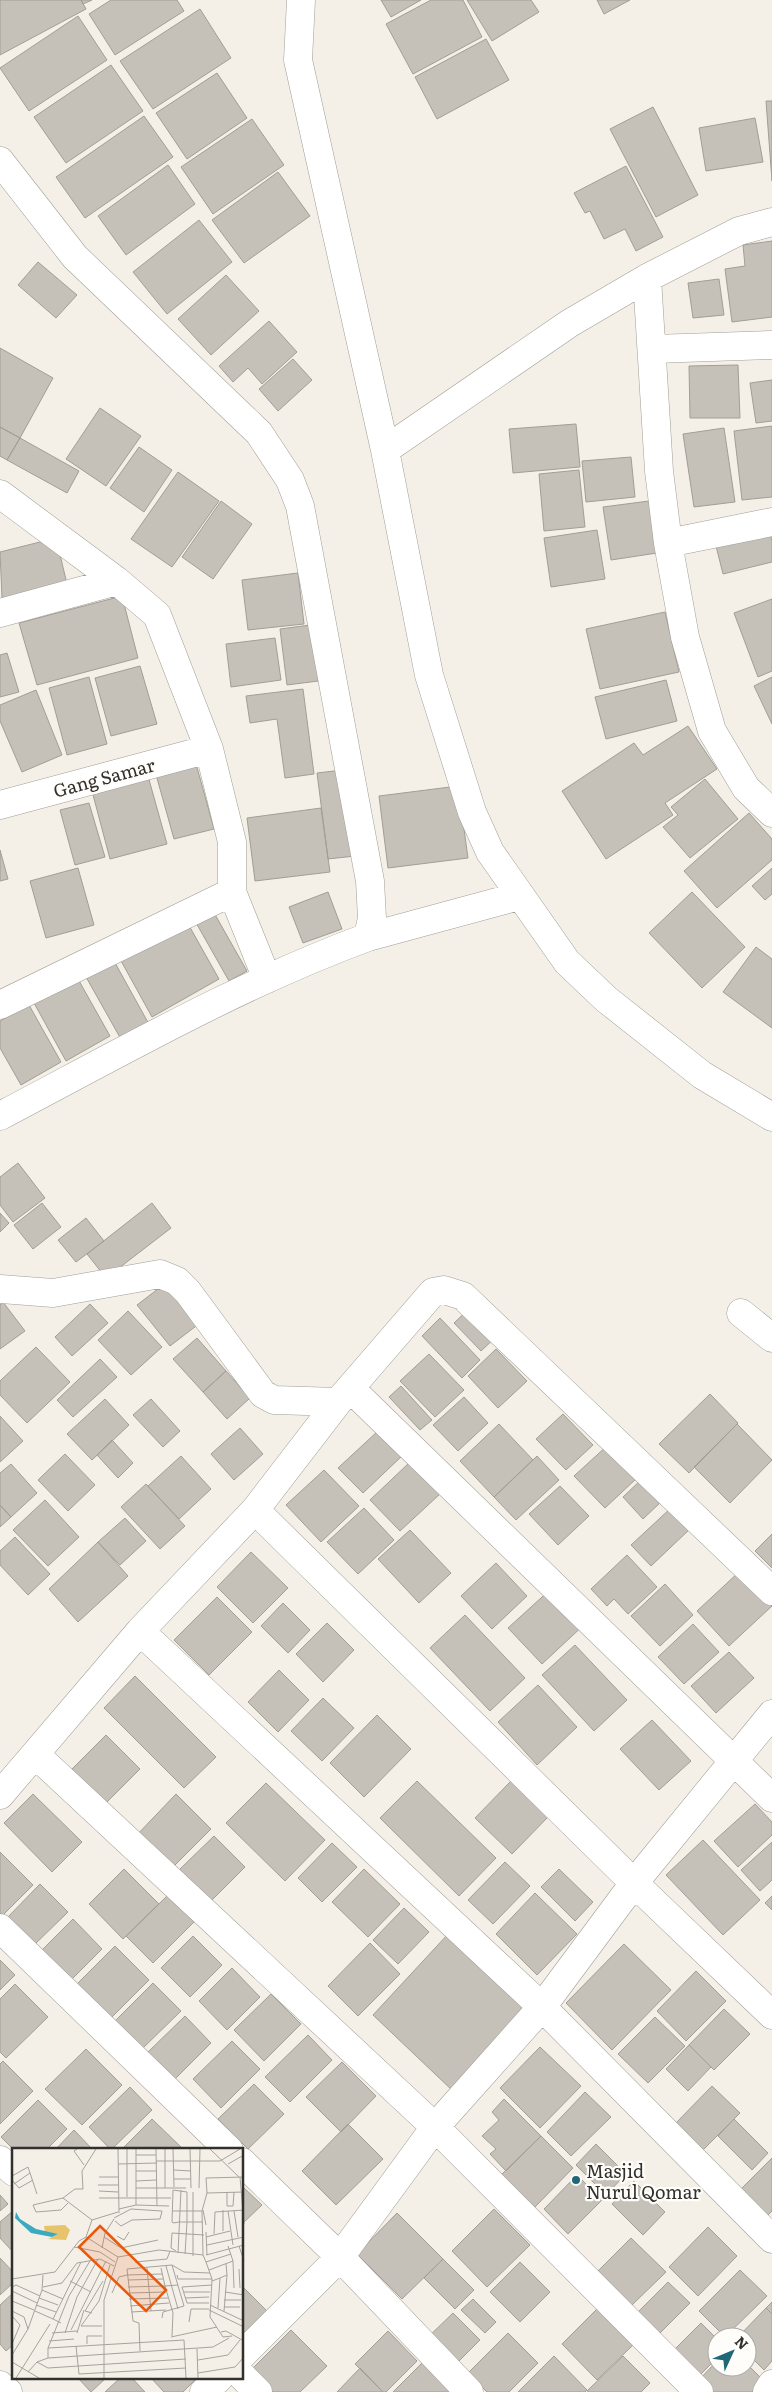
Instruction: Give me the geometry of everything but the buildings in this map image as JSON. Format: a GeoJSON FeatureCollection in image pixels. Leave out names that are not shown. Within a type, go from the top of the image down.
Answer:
{"type":"FeatureCollection","features":[{"type":"Feature","properties":{"kind":"street"},"geometry":{"type":"LineString","coordinates":[[301,0],[298,60],[385,450],[429,675],[472,812],[490,852],[567,962],[606,999],[702,1075],[772,1117]]}},
{"type":"Feature","properties":{"kind":"street"},"geometry":{"type":"LineString","coordinates":[[0,160],[75,257],[260,433],[290,480],[300,506],[370,881],[372,918],[368,937]]}},
{"type":"Feature","properties":{"kind":"street"},"geometry":{"type":"LineString","coordinates":[[385,450],[570,323],[648,278],[739,231],[772,222]]}},
{"type":"Feature","properties":{"kind":"street"},"geometry":{"type":"LineString","coordinates":[[648,278],[654,349],[659,471],[668,543],[685,637],[712,731],[746,788],[772,813]]}},
{"type":"Feature","properties":{"kind":"street"},"geometry":{"type":"LineString","coordinates":[[654,349],[772,345]]}},
{"type":"Feature","properties":{"kind":"street"},"geometry":{"type":"LineString","coordinates":[[0,494],[117,581],[157,615],[209,749],[232,842],[232,892],[267,979]]}},
{"type":"Feature","properties":{"kind":"street"},"geometry":{"type":"LineString","coordinates":[[668,543],[772,522]]}},
{"type":"Feature","properties":{"kind":"street"},"geometry":{"type":"LineString","coordinates":[[0,613],[117,581]]}},
{"type":"Feature","properties":{"kind":"street","name":"Gang Samar"},"geometry":{"type":"LineString","coordinates":[[0,805],[209,749]]}},
{"type":"Feature","properties":{"kind":"street"},"geometry":{"type":"LineString","coordinates":[[0,1005],[232,892]]}},
{"type":"Feature","properties":{"kind":"street"},"geometry":{"type":"LineString","coordinates":[[0,1116],[267,979],[368,937],[519,896]]}},
{"type":"Feature","properties":{"kind":"street"},"geometry":{"type":"LineString","coordinates":[[0,1289],[52,1293],[160,1274],[177,1281],[188,1292],[263,1394],[274,1400],[344,1395],[734,1758],[772,1798]]}},
{"type":"Feature","properties":{"kind":"street"},"geometry":{"type":"LineString","coordinates":[[0,1795],[140,1631],[256,1510],[344,1395],[433,1292],[444,1290],[463,1296],[772,1591]]}},
{"type":"Feature","properties":{"kind":"street"},"geometry":{"type":"LineString","coordinates":[[742,1313],[772,1338]]}},
{"type":"Feature","properties":{"kind":"street"},"geometry":{"type":"LineString","coordinates":[[256,1510],[634,1883],[772,2015]]}},
{"type":"Feature","properties":{"kind":"street"},"geometry":{"type":"LineString","coordinates":[[140,1631],[542,2007],[772,2239]]}},
{"type":"Feature","properties":{"kind":"street"},"geometry":{"type":"LineString","coordinates":[[244,2353],[340,2257],[435,2127],[542,2007],[634,1883],[734,1758],[772,1714]]}},
{"type":"Feature","properties":{"kind":"street"},"geometry":{"type":"LineString","coordinates":[[36,1755],[435,2127],[699,2392]]}},
{"type":"Feature","properties":{"kind":"street"},"geometry":{"type":"LineString","coordinates":[[0,1928],[227,2148]]}},
{"type":"Feature","properties":{"kind":"street"},"geometry":{"type":"LineString","coordinates":[[0,2160],[12,2170]]}},
{"type":"Feature","properties":{"kind":"street"},"geometry":{"type":"LineString","coordinates":[[244,2164],[340,2257],[469,2392]]}},
{"type":"Feature","properties":{"kind":"street"},"geometry":{"type":"LineString","coordinates":[[244,2378],[258,2392]]}},
{"type":"Feature","properties":{"kind":"street"},"geometry":{"type":"LineString","coordinates":[[204,2392],[217,2380]]}},
{"type":"Feature","properties":{"kind":"street"},"geometry":{"type":"LineString","coordinates":[[0,2384],[8,2392]]}},
{"type":"Feature","properties":{"kind":"street"},"geometry":{"type":"LineString","coordinates":[[767,2392],[772,2384]]}},
{"type":"Feature","properties":{"kind":"place","name":"Masjid Nurul Qomar"},"geometry":{"type":"Point","coordinates":[576,2180]}}]}
